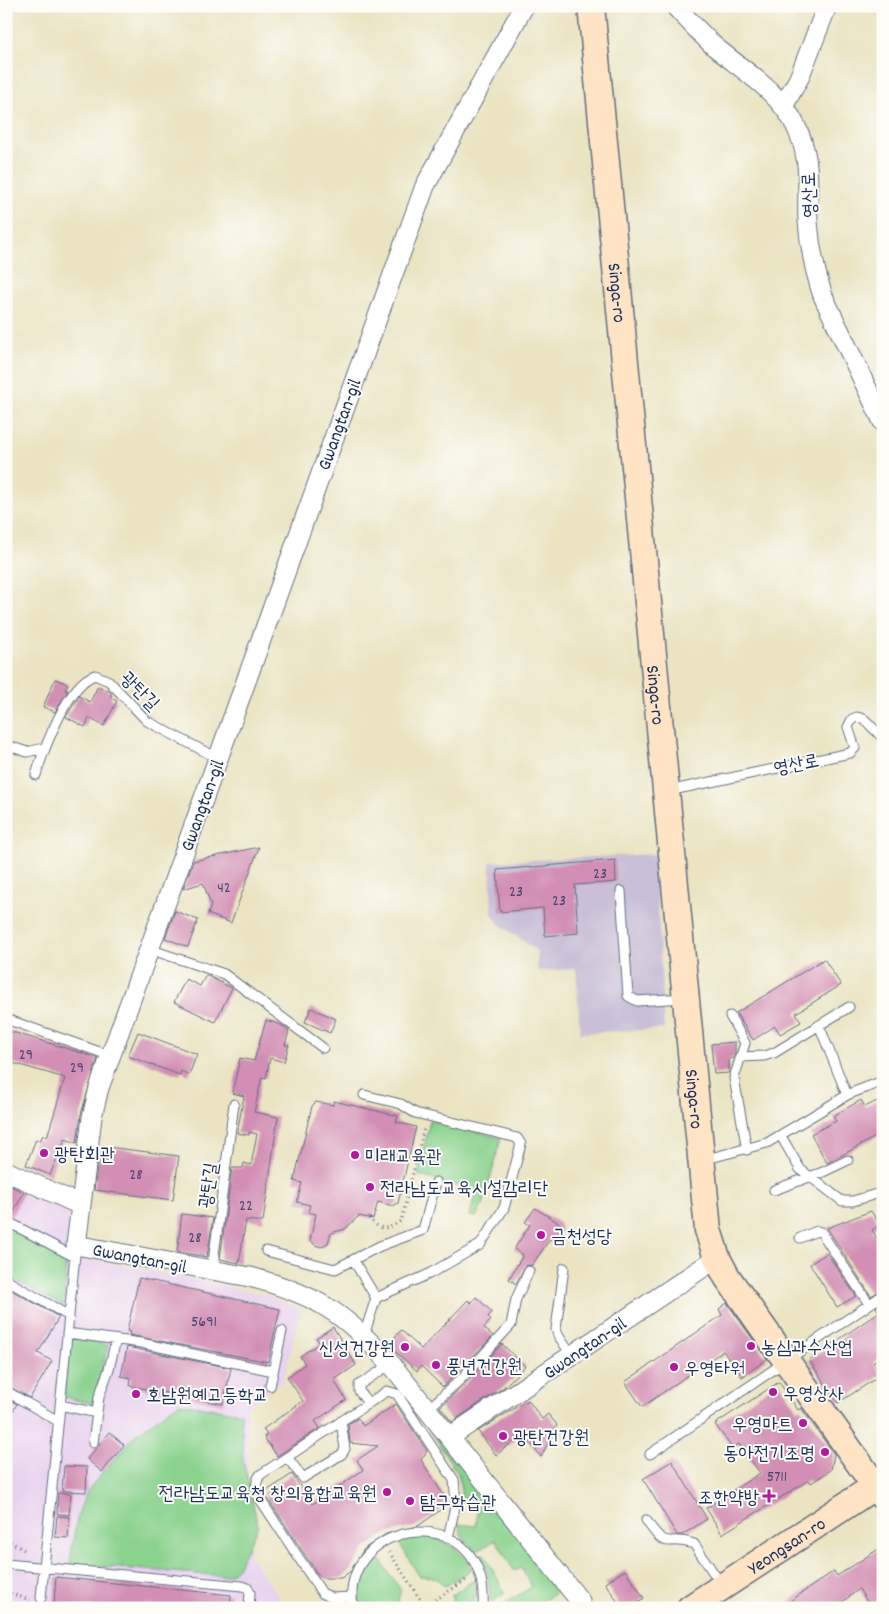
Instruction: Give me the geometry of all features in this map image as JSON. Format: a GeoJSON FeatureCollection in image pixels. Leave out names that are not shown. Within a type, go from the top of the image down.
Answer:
{"type":"FeatureCollection","features":[{"type":"Feature","properties":{"kind":"street","name":"Gwangtan-gil"},"geometry":{"type":"LineString","coordinates":[[524,6],[424,186],[217,758],[110,1056],[92,1118],[80,1204],[76,1251],[250,1277],[300,1293],[321,1303],[364,1335],[391,1364],[451,1436],[583,1604]]}},
{"type":"Feature","properties":{"kind":"street","name":"Singa-ro"},"geometry":{"type":"LineString","coordinates":[[591,6],[708,1230],[717,1258],[726,1276],[880,1488]]}},
{"type":"Feature","properties":{"kind":"street","name":"영산로"},"geometry":{"type":"LineString","coordinates":[[675,6],[713,45],[784,104],[799,134],[807,166],[808,223],[816,276],[823,296],[883,422]]}},
{"type":"Feature","properties":{"kind":"street"},"geometry":{"type":"LineString","coordinates":[[784,104],[799,78],[827,6]]}},
{"type":"Feature","properties":{"kind":"street"},"geometry":{"type":"LineString","coordinates":[[6,1171],[80,1204]]}},
{"type":"Feature","properties":{"kind":"street","name":"Gwangtan-gil"},"geometry":{"type":"LineString","coordinates":[[451,1436],[717,1258]]}},
{"type":"Feature","properties":{"kind":"street","name":"Yeongsan-ro"},"geometry":{"type":"LineString","coordinates":[[690,1608],[722,1586],[880,1488]]}},
{"type":"Feature","properties":{"kind":"lane","name":"광탄길"},"geometry":{"type":"LineString","coordinates":[[36,775],[44,748],[77,689],[84,681],[95,675],[110,681],[147,721],[217,758]]}},
{"type":"Feature","properties":{"kind":"lane","name":"영산로"},"geometry":{"type":"LineString","coordinates":[[665,792],[788,764],[850,753],[855,750],[855,746],[848,728],[852,719],[857,716],[864,719],[883,738]]}},
{"type":"Feature","properties":{"kind":"lane"},"geometry":{"type":"LineString","coordinates":[[6,745],[27,752],[44,748]]}},
{"type":"Feature","properties":{"kind":"lane"},"geometry":{"type":"LineString","coordinates":[[621,891],[628,996],[637,1000],[685,998]]}},
{"type":"Feature","properties":{"kind":"lane"},"geometry":{"type":"LineString","coordinates":[[149,949],[224,974],[323,1048]]}},
{"type":"Feature","properties":{"kind":"lane"},"geometry":{"type":"LineString","coordinates":[[741,1057],[764,1056],[774,1053],[849,1007]]}},
{"type":"Feature","properties":{"kind":"lane"},"geometry":{"type":"LineString","coordinates":[[730,1016],[745,1043],[734,1081],[747,1150]]}},
{"type":"Feature","properties":{"kind":"lane"},"geometry":{"type":"LineString","coordinates":[[6,1019],[110,1056]]}},
{"type":"Feature","properties":{"kind":"lane"},"geometry":{"type":"LineString","coordinates":[[819,1025],[848,1095]]}},
{"type":"Feature","properties":{"kind":"lane"},"geometry":{"type":"LineString","coordinates":[[700,1161],[747,1150],[781,1136],[848,1095],[883,1081]]}},
{"type":"Feature","properties":{"kind":"lane"},"geometry":{"type":"LineString","coordinates":[[364,1095],[398,1103],[415,1113],[517,1138],[520,1142],[504,1208],[480,1245],[429,1274],[376,1298],[364,1335]]}},
{"type":"Feature","properties":{"kind":"lane","name":"광탄길"},"geometry":{"type":"LineString","coordinates":[[212,1270],[234,1104]]}},
{"type":"Feature","properties":{"kind":"lane"},"geometry":{"type":"LineString","coordinates":[[781,1136],[797,1165],[842,1201],[852,1201],[883,1192]]}},
{"type":"Feature","properties":{"kind":"lane"},"geometry":{"type":"LineString","coordinates":[[774,1190],[848,1160]]}},
{"type":"Feature","properties":{"kind":"lane"},"geometry":{"type":"LineString","coordinates":[[266,1251],[328,1268],[338,1268],[380,1246],[423,1230],[436,1182]]}},
{"type":"Feature","properties":{"kind":"lane"},"geometry":{"type":"LineString","coordinates":[[6,1221],[76,1251],[41,1598]]}},
{"type":"Feature","properties":{"kind":"lane"},"geometry":{"type":"LineString","coordinates":[[800,1238],[817,1231],[822,1232],[869,1304]]}},
{"type":"Feature","properties":{"kind":"lane"},"geometry":{"type":"LineString","coordinates":[[354,1260],[376,1298]]}},
{"type":"Feature","properties":{"kind":"lane"},"geometry":{"type":"LineString","coordinates":[[564,1268],[556,1329],[558,1336],[572,1356]]}},
{"type":"Feature","properties":{"kind":"lane"},"geometry":{"type":"LineString","coordinates":[[428,1409],[460,1380],[511,1325],[516,1299],[530,1271]]}},
{"type":"Feature","properties":{"kind":"lane"},"geometry":{"type":"LineString","coordinates":[[6,1280],[69,1316]]}},
{"type":"Feature","properties":{"kind":"lane"},"geometry":{"type":"LineString","coordinates":[[650,1454],[883,1295]]}},
{"type":"Feature","properties":{"kind":"lane"},"geometry":{"type":"LineString","coordinates":[[270,1386],[282,1331]]}},
{"type":"Feature","properties":{"kind":"lane"},"geometry":{"type":"LineString","coordinates":[[67,1333],[116,1340],[273,1371]]}},
{"type":"Feature","properties":{"kind":"lane"},"geometry":{"type":"LineString","coordinates":[[93,1443],[100,1394],[109,1369],[116,1340]]}},
{"type":"Feature","properties":{"kind":"lane"},"geometry":{"type":"LineString","coordinates":[[368,1403],[359,1391],[359,1386],[391,1364]]}},
{"type":"Feature","properties":{"kind":"lane"},"geometry":{"type":"LineString","coordinates":[[351,1597],[332,1598],[324,1595],[260,1499],[257,1491],[258,1478],[390,1390],[397,1394],[454,1480],[456,1502],[448,1538]]}},
{"type":"Feature","properties":{"kind":"lane"},"geometry":{"type":"LineString","coordinates":[[6,1391],[58,1421]]}},
{"type":"Feature","properties":{"kind":"lane"},"geometry":{"type":"LineString","coordinates":[[60,1405],[97,1413]]}},
{"type":"Feature","properties":{"kind":"lane"},"geometry":{"type":"LineString","coordinates":[[287,1457],[303,1478],[342,1454],[344,1449],[341,1421]]}},
{"type":"Feature","properties":{"kind":"lane"},"geometry":{"type":"LineString","coordinates":[[646,1520],[658,1538],[663,1541],[694,1544],[722,1586]]}},
{"type":"Feature","properties":{"kind":"lane"},"geometry":{"type":"LineString","coordinates":[[353,1608],[351,1597],[356,1574],[367,1555],[384,1541],[404,1533],[426,1532],[448,1538],[466,1551],[478,1569],[484,1590],[483,1608]]}},
{"type":"Feature","properties":{"kind":"lane"},"geometry":{"type":"LineString","coordinates":[[6,1564],[242,1586],[248,1588],[250,1593],[248,1608]]}},
{"type":"Feature","properties":{"kind":"path"},"geometry":{"type":"LineString","coordinates":[[6,841],[14,844]]}},
{"type":"Feature","properties":{"kind":"path"},"geometry":{"type":"LineString","coordinates":[[369,1218],[381,1228],[388,1228],[401,1221],[424,1128]]}},
{"type":"Feature","properties":{"kind":"path"},"geometry":{"type":"LineString","coordinates":[[386,1548],[425,1607],[473,1575]]}},
{"type":"Feature","properties":{"kind":"shaded area"},"geometry":{"type":"Polygon","coordinates":[[[655,854],[664,1029],[580,1033],[576,969],[537,971],[537,951],[498,923],[492,913],[490,862],[655,854]]]}},
{"type":"Feature","properties":{"kind":"shaded area","name":"호남원예고등학교"},"geometry":{"type":"Polygon","coordinates":[[[6,1182],[68,1211],[69,1254],[263,1294],[301,1309],[283,1381],[247,1406],[249,1554],[286,1608],[6,1608],[6,1182]]]}},
{"type":"Feature","properties":{"kind":"green space"},"geometry":{"type":"Polygon","coordinates":[[[430,1120],[501,1138],[484,1203],[476,1217],[470,1216],[475,1192],[418,1175],[430,1120]]]}},
{"type":"Feature","properties":{"kind":"green space"},"geometry":{"type":"Polygon","coordinates":[[[6,1225],[67,1258],[63,1306],[6,1275],[6,1225]]]}},
{"type":"Feature","properties":{"kind":"green space"},"geometry":{"type":"Polygon","coordinates":[[[71,1338],[108,1345],[94,1404],[64,1397],[71,1338]]]}},
{"type":"Feature","properties":{"kind":"green space"},"geometry":{"type":"Polygon","coordinates":[[[179,1403],[241,1413],[243,1460],[258,1526],[238,1567],[232,1573],[223,1576],[70,1564],[78,1517],[88,1490],[136,1434],[179,1403]]]}},
{"type":"Feature","properties":{"kind":"green space"},"geometry":{"type":"Polygon","coordinates":[[[419,1413],[562,1588],[533,1608],[496,1608],[532,1587],[521,1568],[514,1571],[496,1540],[475,1552],[461,1534],[458,1524],[476,1526],[479,1502],[461,1498],[461,1485],[458,1474],[419,1413]]]}},
{"type":"Feature","properties":{"kind":"green space"},"geometry":{"type":"Polygon","coordinates":[[[428,1535],[460,1552],[471,1570],[446,1586],[434,1577],[419,1576],[398,1541],[402,1537],[428,1535]]]}},
{"type":"Feature","properties":{"kind":"green space"},"geometry":{"type":"Polygon","coordinates":[[[484,1554],[505,1593],[491,1603],[487,1572],[479,1557],[484,1554]]]}},
{"type":"Feature","properties":{"kind":"green space"},"geometry":{"type":"Polygon","coordinates":[[[378,1557],[401,1590],[396,1608],[360,1608],[359,1594],[366,1570],[373,1558],[378,1557]]]}},
{"type":"Feature","properties":{"kind":"green space"},"geometry":{"type":"Polygon","coordinates":[[[474,1580],[476,1587],[474,1608],[454,1608],[452,1595],[474,1580]]]}},
{"type":"Feature","properties":{"kind":"building"},"geometry":{"type":"Polygon","coordinates":[[[55,679],[68,684],[65,690],[68,691],[55,712],[43,707],[55,679]]]}},
{"type":"Feature","properties":{"kind":"building"},"geometry":{"type":"Polygon","coordinates":[[[98,686],[111,692],[111,698],[117,701],[104,726],[89,718],[85,727],[66,717],[79,696],[90,702],[98,686]]]}},
{"type":"Feature","properties":{"kind":"building"},"geometry":{"type":"Polygon","coordinates":[[[259,847],[231,923],[208,914],[211,905],[203,883],[183,889],[193,861],[259,847]]]}},
{"type":"Feature","properties":{"kind":"building"},"geometry":{"type":"Polygon","coordinates":[[[615,860],[616,882],[575,885],[578,933],[545,936],[543,908],[500,912],[497,870],[615,860]]]}},
{"type":"Feature","properties":{"kind":"building"},"geometry":{"type":"Polygon","coordinates":[[[175,911],[198,920],[188,947],[165,938],[175,911]]]}},
{"type":"Feature","properties":{"kind":"building"},"geometry":{"type":"Polygon","coordinates":[[[824,959],[841,985],[796,1013],[801,1022],[780,1034],[775,1026],[753,1040],[736,1013],[824,959]]]}},
{"type":"Feature","properties":{"kind":"building"},"geometry":{"type":"Polygon","coordinates":[[[206,975],[232,988],[215,1022],[174,1002],[186,979],[200,986],[206,975]]]}},
{"type":"Feature","properties":{"kind":"building"},"geometry":{"type":"Polygon","coordinates":[[[311,1008],[336,1019],[330,1033],[305,1022],[311,1008]]]}},
{"type":"Feature","properties":{"kind":"building"},"geometry":{"type":"Polygon","coordinates":[[[266,1020],[281,1025],[289,1031],[285,1045],[289,1045],[284,1062],[270,1058],[266,1078],[262,1077],[254,1112],[278,1117],[263,1222],[246,1220],[239,1263],[220,1259],[232,1168],[243,1168],[244,1163],[251,1165],[257,1134],[249,1132],[249,1135],[237,1133],[244,1096],[232,1093],[240,1058],[254,1061],[266,1020]]]}},
{"type":"Feature","properties":{"kind":"building"},"geometry":{"type":"Polygon","coordinates":[[[6,1030],[98,1058],[81,1114],[77,1143],[65,1139],[50,1175],[26,1165],[36,1139],[40,1141],[43,1135],[47,1137],[65,1078],[6,1061],[6,1030]]]}},
{"type":"Feature","properties":{"kind":"building"},"geometry":{"type":"Polygon","coordinates":[[[138,1032],[197,1054],[189,1075],[181,1071],[180,1075],[128,1056],[138,1032]]]}},
{"type":"Feature","properties":{"kind":"building"},"geometry":{"type":"Polygon","coordinates":[[[735,1042],[734,1058],[729,1059],[729,1073],[714,1074],[711,1044],[735,1042]]]}},
{"type":"Feature","properties":{"kind":"building"},"geometry":{"type":"Polygon","coordinates":[[[861,1100],[865,1107],[877,1101],[883,1112],[883,1133],[827,1163],[811,1134],[836,1121],[833,1116],[861,1100]]]}},
{"type":"Feature","properties":{"kind":"building","name":"미래교육관"},"geometry":{"type":"Polygon","coordinates":[[[334,1101],[398,1116],[396,1122],[416,1127],[398,1203],[393,1206],[378,1202],[373,1219],[359,1216],[345,1229],[331,1233],[328,1243],[321,1247],[315,1245],[310,1240],[316,1214],[308,1212],[310,1205],[297,1202],[302,1183],[294,1181],[312,1106],[316,1102],[333,1105],[334,1101]]]}},
{"type":"Feature","properties":{"kind":"building"},"geometry":{"type":"Polygon","coordinates":[[[100,1146],[179,1156],[173,1200],[94,1190],[100,1146]]]}},
{"type":"Feature","properties":{"kind":"building"},"geometry":{"type":"Polygon","coordinates":[[[6,1184],[24,1192],[11,1217],[6,1215],[6,1184]]]}},
{"type":"Feature","properties":{"kind":"building","name":"금천성당"},"geometry":{"type":"Polygon","coordinates":[[[535,1208],[559,1223],[561,1231],[554,1241],[550,1239],[532,1265],[525,1266],[516,1284],[509,1279],[523,1255],[514,1249],[530,1225],[525,1222],[535,1208]]]}},
{"type":"Feature","properties":{"kind":"building"},"geometry":{"type":"Polygon","coordinates":[[[871,1211],[880,1225],[872,1230],[883,1248],[883,1289],[871,1296],[827,1228],[871,1211]]]}},
{"type":"Feature","properties":{"kind":"building"},"geometry":{"type":"Polygon","coordinates":[[[182,1214],[213,1218],[207,1257],[177,1252],[182,1214]]]}},
{"type":"Feature","properties":{"kind":"building"},"geometry":{"type":"Polygon","coordinates":[[[827,1253],[856,1296],[837,1307],[810,1264],[827,1253]]]}},
{"type":"Feature","properties":{"kind":"building"},"geometry":{"type":"Polygon","coordinates":[[[139,1278],[280,1309],[268,1362],[129,1335],[130,1332],[127,1331],[139,1278]]]}},
{"type":"Feature","properties":{"kind":"building"},"geometry":{"type":"Polygon","coordinates":[[[6,1287],[59,1317],[38,1353],[52,1361],[30,1398],[6,1385],[6,1287]]]}},
{"type":"Feature","properties":{"kind":"building"},"geometry":{"type":"Polygon","coordinates":[[[476,1297],[492,1312],[488,1317],[491,1320],[484,1328],[493,1336],[443,1387],[421,1366],[417,1371],[388,1345],[401,1330],[421,1349],[468,1300],[471,1303],[476,1297]]]}},
{"type":"Feature","properties":{"kind":"building"},"geometry":{"type":"Polygon","coordinates":[[[727,1303],[767,1359],[742,1377],[723,1351],[642,1407],[625,1382],[722,1315],[719,1309],[727,1303]]]}},
{"type":"Feature","properties":{"kind":"building"},"geometry":{"type":"Polygon","coordinates":[[[883,1303],[883,1355],[873,1362],[881,1375],[838,1403],[809,1360],[879,1312],[876,1307],[883,1303]]]}},
{"type":"Feature","properties":{"kind":"building"},"geometry":{"type":"Polygon","coordinates":[[[333,1327],[356,1365],[334,1380],[346,1400],[315,1421],[320,1428],[277,1456],[264,1437],[267,1435],[263,1429],[303,1401],[287,1377],[305,1364],[300,1356],[320,1343],[316,1338],[333,1327]]]}},
{"type":"Feature","properties":{"kind":"building"},"geometry":{"type":"Polygon","coordinates":[[[502,1344],[525,1366],[504,1387],[452,1422],[440,1407],[465,1384],[502,1344]]]}},
{"type":"Feature","properties":{"kind":"building"},"geometry":{"type":"Polygon","coordinates":[[[127,1347],[231,1368],[223,1404],[130,1386],[131,1378],[121,1376],[127,1347]]]}},
{"type":"Feature","properties":{"kind":"building"},"geometry":{"type":"Polygon","coordinates":[[[779,1382],[798,1410],[801,1408],[834,1454],[831,1470],[811,1483],[809,1480],[722,1534],[706,1508],[760,1473],[739,1444],[732,1448],[715,1424],[779,1382]]]}},
{"type":"Feature","properties":{"kind":"building"},"geometry":{"type":"Polygon","coordinates":[[[6,1398],[17,1404],[6,1423],[6,1398]]]}},
{"type":"Feature","properties":{"kind":"building"},"geometry":{"type":"Polygon","coordinates":[[[528,1400],[542,1419],[548,1414],[557,1425],[541,1457],[523,1434],[496,1455],[478,1431],[528,1400]]]}},
{"type":"Feature","properties":{"kind":"building","name":"전라남도교육청 창의융합교육원"},"geometry":{"type":"Polygon","coordinates":[[[396,1404],[427,1451],[421,1460],[443,1494],[445,1499],[442,1509],[418,1526],[386,1534],[364,1549],[351,1571],[341,1578],[324,1578],[319,1576],[264,1493],[292,1474],[312,1504],[340,1486],[363,1470],[357,1460],[378,1446],[350,1443],[348,1424],[358,1418],[363,1426],[396,1404]]]}},
{"type":"Feature","properties":{"kind":"building"},"geometry":{"type":"Polygon","coordinates":[[[109,1432],[124,1445],[102,1472],[87,1459],[109,1432]]]}},
{"type":"Feature","properties":{"kind":"building"},"geometry":{"type":"Polygon","coordinates":[[[672,1461],[707,1519],[682,1535],[677,1535],[643,1479],[672,1461]]]}},
{"type":"Feature","properties":{"kind":"building"},"geometry":{"type":"Polygon","coordinates":[[[64,1466],[87,1467],[86,1492],[62,1491],[64,1466]]]}},
{"type":"Feature","properties":{"kind":"building"},"geometry":{"type":"Polygon","coordinates":[[[58,1493],[71,1494],[69,1515],[57,1514],[58,1493]]]}},
{"type":"Feature","properties":{"kind":"building"},"geometry":{"type":"Polygon","coordinates":[[[57,1516],[69,1517],[68,1538],[55,1537],[57,1516]]]}},
{"type":"Feature","properties":{"kind":"building"},"geometry":{"type":"Polygon","coordinates":[[[883,1546],[883,1604],[877,1608],[871,1608],[859,1589],[835,1608],[780,1608],[834,1571],[837,1576],[883,1546]]]}},
{"type":"Feature","properties":{"kind":"building"},"geometry":{"type":"Polygon","coordinates":[[[625,1570],[644,1598],[630,1608],[622,1608],[605,1583],[625,1570]]]}},
{"type":"Feature","properties":{"kind":"building"},"geometry":{"type":"Polygon","coordinates":[[[56,1577],[231,1595],[230,1608],[99,1608],[54,1604],[56,1577]]]}},
{"type":"Feature","properties":{"kind":"place","name":"광탄회관"},"geometry":{"type":"Point","coordinates":[44,1153]}},
{"type":"Feature","properties":{"kind":"place","name":"미래교육관"},"geometry":{"type":"Point","coordinates":[355,1155]}},
{"type":"Feature","properties":{"kind":"place","name":"전라남도교육시설감리단"},"geometry":{"type":"Point","coordinates":[370,1187]}},
{"type":"Feature","properties":{"kind":"place","name":"금천성당"},"geometry":{"type":"Point","coordinates":[541,1235]}},
{"type":"Feature","properties":{"kind":"place","name":"농심과수산업"},"geometry":{"type":"Point","coordinates":[751,1346]}},
{"type":"Feature","properties":{"kind":"place","name":"신성건강원"},"geometry":{"type":"Point","coordinates":[405,1347]}},
{"type":"Feature","properties":{"kind":"place","name":"풍년건강원"},"geometry":{"type":"Point","coordinates":[436,1365]}},
{"type":"Feature","properties":{"kind":"place","name":"우영타워"},"geometry":{"type":"Point","coordinates":[674,1367]}},
{"type":"Feature","properties":{"kind":"place","name":"우영상사"},"geometry":{"type":"Point","coordinates":[773,1392]}},
{"type":"Feature","properties":{"kind":"place","name":"호남원예고등학교"},"geometry":{"type":"Point","coordinates":[136,1394]}},
{"type":"Feature","properties":{"kind":"place","name":"우영마트"},"geometry":{"type":"Point","coordinates":[803,1423]}},
{"type":"Feature","properties":{"kind":"place","name":"광탄건강원"},"geometry":{"type":"Point","coordinates":[503,1436]}},
{"type":"Feature","properties":{"kind":"place","name":"동아전기조명"},"geometry":{"type":"Point","coordinates":[825,1452]}},
{"type":"Feature","properties":{"kind":"place","name":"전라남도교육청 창의융합교육원"},"geometry":{"type":"Point","coordinates":[387,1492]}},
{"type":"Feature","properties":{"kind":"place","name":"조한약방"},"geometry":{"type":"Point","coordinates":[769,1496]}},
{"type":"Feature","properties":{"kind":"place","name":"탐구학습관"},"geometry":{"type":"Point","coordinates":[410,1501]}}]}
